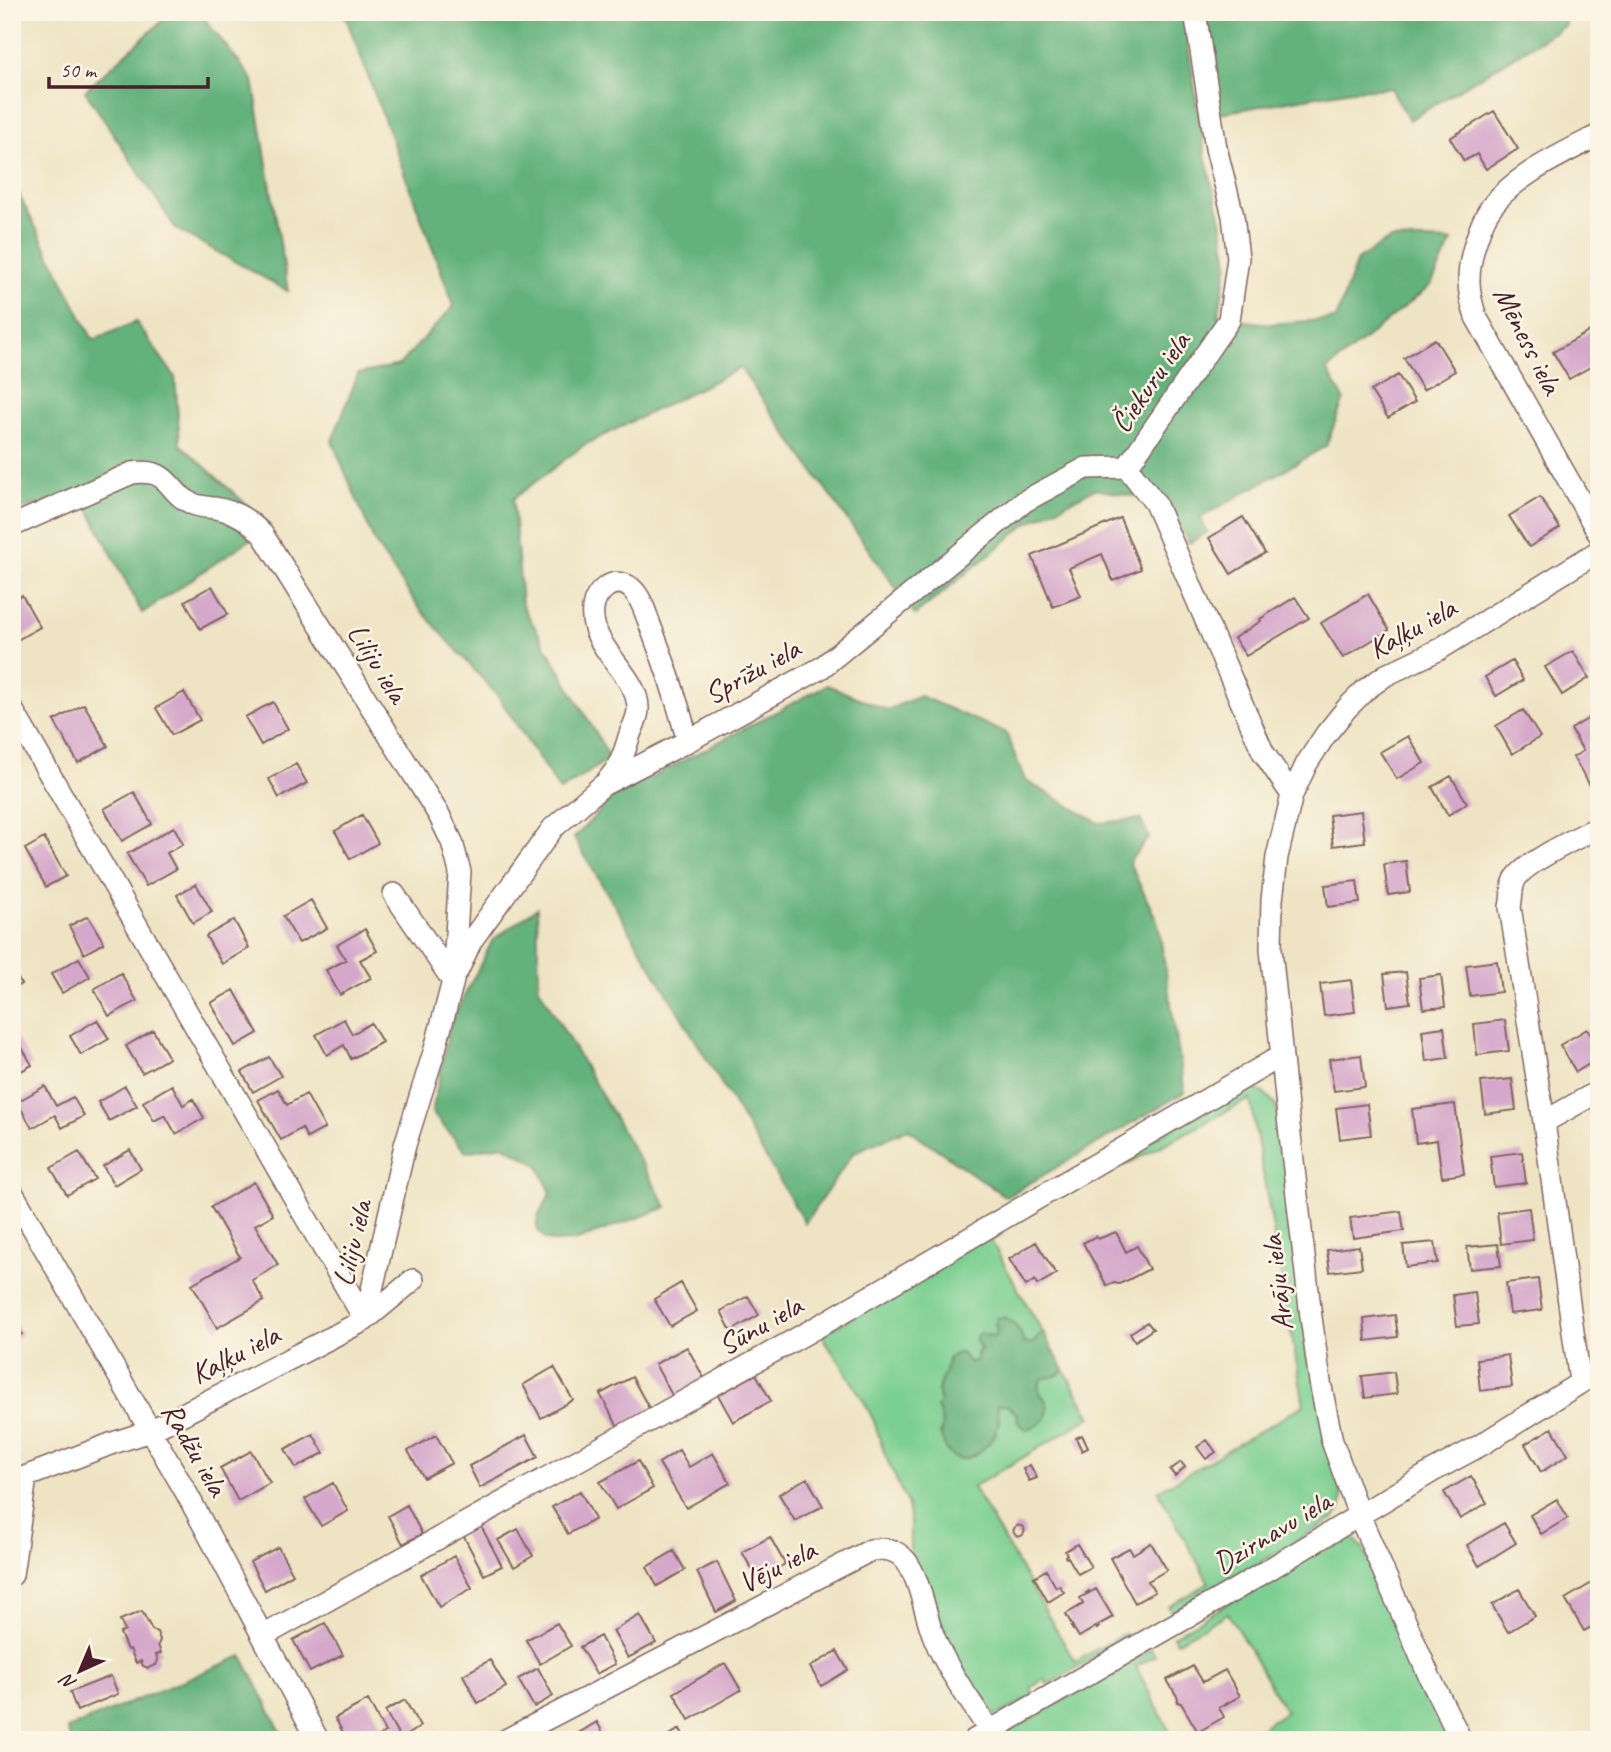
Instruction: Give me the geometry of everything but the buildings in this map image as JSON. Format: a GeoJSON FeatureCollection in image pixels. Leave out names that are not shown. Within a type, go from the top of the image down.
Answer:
{"type":"FeatureCollection","features":[{"type":"Feature","properties":{"kind":"street","name":"Čiekuru iela"},"geometry":{"type":"LineString","coordinates":[[1195,12],[1216,148],[1233,216],[1238,258],[1229,320],[1127,467],[1155,503],[1263,752],[1292,795]]}},
{"type":"Feature","properties":{"kind":"street","name":"Mēness iela"},"geometry":{"type":"LineString","coordinates":[[1599,135],[1566,151],[1513,184],[1500,196],[1488,211],[1479,231],[1468,285],[1476,317],[1599,534]]}},
{"type":"Feature","properties":{"kind":"street","name":"Sprīžu iela"},"geometry":{"type":"LineString","coordinates":[[453,981],[471,941],[553,828],[603,785],[821,668],[1025,501],[1086,468],[1127,467]]}},
{"type":"Feature","properties":{"kind":"street","name":"Liliju iela"},"geometry":{"type":"LineString","coordinates":[[12,526],[132,472],[147,471],[160,475],[183,498],[195,505],[241,515],[263,535],[439,814],[452,842],[460,872],[453,981],[405,1145],[365,1320]]}},
{"type":"Feature","properties":{"kind":"street","name":"Kaļķu iela"},"geometry":{"type":"LineString","coordinates":[[1292,795],[1307,763],[1326,734],[1365,690],[1386,675],[1438,650],[1599,551]]}},
{"type":"Feature","properties":{"kind":"street"},"geometry":{"type":"LineString","coordinates":[[603,785],[624,757],[638,707],[636,692],[596,632],[592,612],[595,599],[612,583],[623,583],[633,590],[641,602],[664,660],[688,741]]}},
{"type":"Feature","properties":{"kind":"street","name":"Liliju iela"},"geometry":{"type":"LineString","coordinates":[[12,709],[365,1320]]}},
{"type":"Feature","properties":{"kind":"street","name":"Arāju iela"},"geometry":{"type":"LineString","coordinates":[[1292,795],[1277,858],[1270,948],[1320,1382],[1332,1441],[1359,1515],[1430,1678],[1461,1740]]}},
{"type":"Feature","properties":{"kind":"street"},"geometry":{"type":"LineString","coordinates":[[1590,1377],[1544,1122],[1510,907],[1515,880],[1524,870],[1599,827]]}},
{"type":"Feature","properties":{"kind":"street"},"geometry":{"type":"LineString","coordinates":[[394,894],[453,981]]}},
{"type":"Feature","properties":{"kind":"street","name":"Sūnu iela"},"geometry":{"type":"LineString","coordinates":[[263,1636],[828,1321],[1281,1056]]}},
{"type":"Feature","properties":{"kind":"street"},"geometry":{"type":"LineString","coordinates":[[1544,1122],[1599,1091]]}},
{"type":"Feature","properties":{"kind":"street","name":"Radžu iela"},"geometry":{"type":"LineString","coordinates":[[12,1192],[187,1494],[318,1740]]}},
{"type":"Feature","properties":{"kind":"street","name":"Kaļķu iela"},"geometry":{"type":"LineString","coordinates":[[19,1480],[150,1431],[365,1320],[413,1280]]}},
{"type":"Feature","properties":{"kind":"street","name":"Dzirnavu iela"},"geometry":{"type":"LineString","coordinates":[[981,1735],[1226,1595],[1433,1471],[1481,1446],[1590,1377]]}},
{"type":"Feature","properties":{"kind":"street"},"geometry":{"type":"LineString","coordinates":[[12,1575],[19,1480]]}},
{"type":"Feature","properties":{"kind":"street","name":"Vēju iela"},"geometry":{"type":"LineString","coordinates":[[506,1740],[872,1550],[884,1549],[895,1551],[905,1559],[912,1572],[933,1636],[981,1735]]}},
{"type":"Feature","properties":{"kind":"green space"},"geometry":{"type":"Polygon","coordinates":[[[172,12],[199,12],[253,80],[288,291],[176,229],[85,91],[172,12]]]}},
{"type":"Feature","properties":{"kind":"green space"},"geometry":{"type":"Polygon","coordinates":[[[344,12],[1183,12],[1205,155],[1221,220],[1228,263],[1218,317],[1269,324],[1336,319],[1357,260],[1390,239],[1452,241],[1431,285],[1327,370],[1344,399],[1326,446],[1200,518],[1208,532],[1189,543],[1167,502],[1094,489],[1028,523],[915,615],[740,368],[584,445],[513,499],[522,605],[610,758],[560,791],[497,695],[419,608],[375,543],[332,441],[358,374],[399,365],[454,306],[344,12]]]}},
{"type":"Feature","properties":{"kind":"green space"},"geometry":{"type":"Polygon","coordinates":[[[1205,12],[1559,12],[1566,25],[1409,120],[1391,88],[1352,90],[1220,113],[1205,12]]]}},
{"type":"Feature","properties":{"kind":"green space"},"geometry":{"type":"Polygon","coordinates":[[[12,181],[93,340],[136,322],[175,377],[180,444],[270,526],[142,613],[79,490],[12,513],[12,181]]]}},
{"type":"Feature","properties":{"kind":"green space"},"geometry":{"type":"Polygon","coordinates":[[[827,685],[887,710],[920,696],[1006,733],[1025,780],[1099,823],[1140,819],[1149,837],[1129,862],[1158,923],[1185,1092],[1006,1197],[908,1129],[854,1152],[805,1223],[574,838],[612,798],[827,685]]]}},
{"type":"Feature","properties":{"kind":"green space"},"geometry":{"type":"Polygon","coordinates":[[[537,908],[539,988],[667,1207],[575,1241],[555,1242],[545,1239],[537,1229],[539,1215],[551,1193],[538,1165],[503,1145],[466,1152],[432,1113],[450,1024],[493,940],[537,908]]]}},
{"type":"Feature","properties":{"kind":"green space"},"geometry":{"type":"Polygon","coordinates":[[[1246,1088],[1266,1095],[1279,1113],[1342,1499],[1334,1518],[1236,1578],[1171,1612],[1168,1607],[1209,1583],[1158,1491],[1304,1405],[1250,1099],[1125,1165],[1122,1156],[1246,1088]]]}},
{"type":"Feature","properties":{"kind":"green space"},"geometry":{"type":"Polygon","coordinates":[[[998,1227],[1002,1234],[991,1241],[1043,1333],[1033,1343],[1024,1344],[997,1331],[994,1337],[987,1335],[976,1361],[948,1365],[939,1385],[942,1426],[940,1433],[947,1451],[997,1405],[1007,1405],[1017,1414],[1044,1398],[1039,1388],[1043,1377],[1059,1375],[1064,1370],[1091,1417],[973,1487],[1075,1662],[1125,1633],[1127,1637],[1048,1685],[1044,1679],[1031,1688],[1034,1694],[1013,1708],[989,1715],[949,1660],[910,1552],[910,1516],[907,1503],[865,1403],[826,1344],[823,1335],[998,1227]]]}},
{"type":"Feature","properties":{"kind":"green space"},"geometry":{"type":"Polygon","coordinates":[[[1004,1317],[1017,1328],[1024,1344],[1033,1343],[1043,1333],[1064,1370],[1049,1378],[1043,1378],[1039,1383],[1039,1391],[1048,1409],[1039,1424],[1026,1429],[1018,1422],[1017,1414],[1007,1405],[997,1405],[998,1425],[993,1438],[969,1458],[955,1458],[944,1444],[937,1407],[948,1359],[961,1353],[970,1363],[976,1361],[981,1348],[976,1342],[976,1336],[980,1333],[994,1337],[997,1318],[1004,1317]]]}},
{"type":"Feature","properties":{"kind":"green space"},"geometry":{"type":"Polygon","coordinates":[[[1344,1537],[1355,1540],[1363,1548],[1451,1740],[1240,1740],[1286,1712],[1228,1613],[1177,1642],[1173,1636],[1344,1537]]]}},
{"type":"Feature","properties":{"kind":"green space"},"geometry":{"type":"Polygon","coordinates":[[[1151,1649],[1155,1656],[1136,1667],[1174,1740],[994,1740],[1151,1649]]]}},
{"type":"Feature","properties":{"kind":"green space"},"geometry":{"type":"Polygon","coordinates":[[[242,1656],[285,1740],[71,1740],[67,1729],[242,1656]]]}}]}
